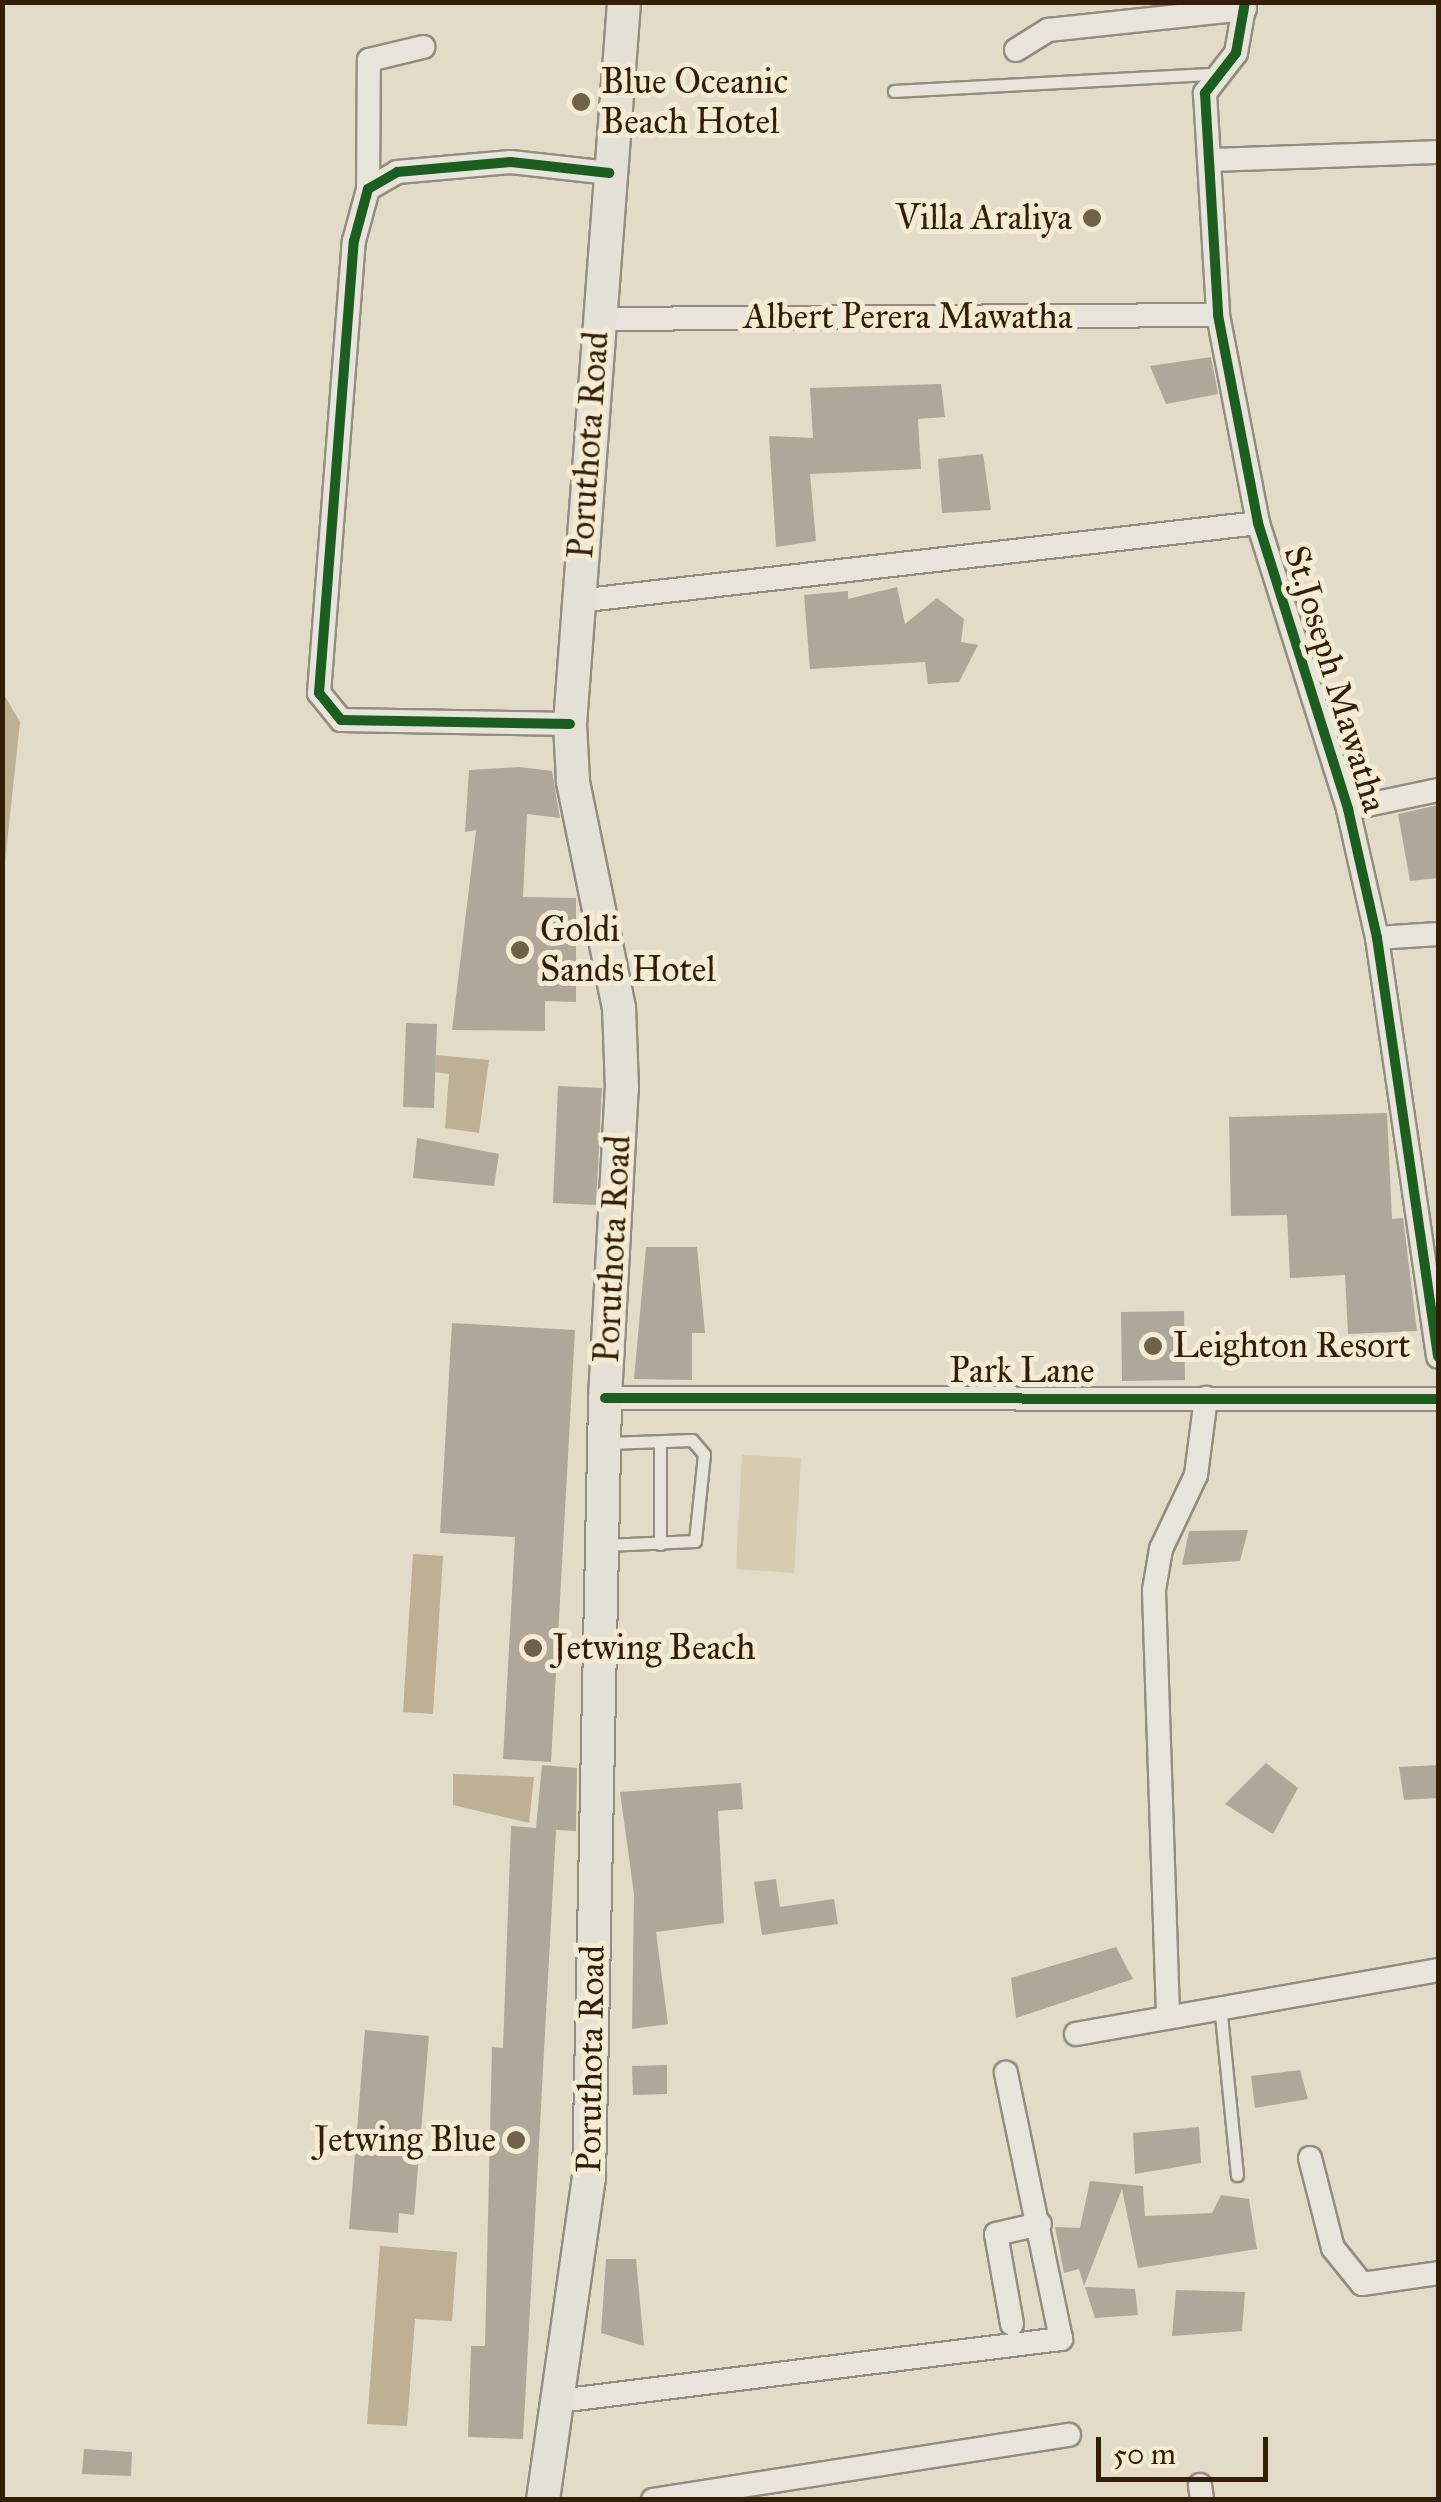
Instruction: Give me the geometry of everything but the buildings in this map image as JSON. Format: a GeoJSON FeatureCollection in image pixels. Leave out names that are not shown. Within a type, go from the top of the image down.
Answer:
{"type":"FeatureCollection","features":[{"type":"Feature","properties":{"kind":"main road","name":"Poruthota Road"},"geometry":{"type":"LineString","coordinates":[[543,2500],[590,2178],[604,1398],[618,1008],[573,781],[570,724],[597,319],[624,2]]}},
{"type":"Feature","properties":{"kind":"street"},"geometry":{"type":"LineString","coordinates":[[1016,50],[1048,30],[1245,6],[1236,53],[1214,74]]}},
{"type":"Feature","properties":{"kind":"street"},"geometry":{"type":"LineString","coordinates":[[422,46],[370,60],[368,188],[354,241],[319,693],[341,720],[570,724]]}},
{"type":"Feature","properties":{"kind":"street","name":"St.Joseph Mawatha"},"geometry":{"type":"LineString","coordinates":[[1214,74],[1205,92],[1218,316],[1258,523],[1348,809],[1376,938],[1438,1357]]}},
{"type":"Feature","properties":{"kind":"street"},"geometry":{"type":"LineString","coordinates":[[1209,160],[1438,152]]}},
{"type":"Feature","properties":{"kind":"street"},"geometry":{"type":"LineString","coordinates":[[368,188],[397,172],[511,162],[609,172]]}},
{"type":"Feature","properties":{"kind":"street","name":"Albert Perera Mawatha"},"geometry":{"type":"LineString","coordinates":[[597,319],[1218,316]]}},
{"type":"Feature","properties":{"kind":"street"},"geometry":{"type":"LineString","coordinates":[[578,601],[1258,523]]}},
{"type":"Feature","properties":{"kind":"street"},"geometry":{"type":"LineString","coordinates":[[1348,809],[1438,790]]}},
{"type":"Feature","properties":{"kind":"street"},"geometry":{"type":"LineString","coordinates":[[1376,938],[1438,934]]}},
{"type":"Feature","properties":{"kind":"street","name":"Park Lane"},"geometry":{"type":"LineString","coordinates":[[604,1398],[1438,1398]]}},
{"type":"Feature","properties":{"kind":"street"},"geometry":{"type":"LineString","coordinates":[[1168,2014],[1154,1590],[1161,1548],[1196,1474],[1206,1398]]}},
{"type":"Feature","properties":{"kind":"street"},"geometry":{"type":"LineString","coordinates":[[1076,2034],[1168,2014],[1438,1970]]}},
{"type":"Feature","properties":{"kind":"street"},"geometry":{"type":"LineString","coordinates":[[559,2400],[1061,2340],[1006,2073]]}},
{"type":"Feature","properties":{"kind":"street"},"geometry":{"type":"LineString","coordinates":[[1310,2158],[1332,2248],[1362,2284],[1438,2273]]}},
{"type":"Feature","properties":{"kind":"street"},"geometry":{"type":"LineString","coordinates":[[1012,2324],[996,2234],[1040,2224]]}},
{"type":"Feature","properties":{"kind":"street"},"geometry":{"type":"LineString","coordinates":[[654,2500],[1069,2435]]}},
{"type":"Feature","properties":{"kind":"lane"},"geometry":{"type":"LineString","coordinates":[[894,91],[1214,74]]}},
{"type":"Feature","properties":{"kind":"lane"},"geometry":{"type":"LineString","coordinates":[[602,1545],[660,1544],[702,1533],[704,1454],[692,1440],[604,1444]]}},
{"type":"Feature","properties":{"kind":"lane"},"geometry":{"type":"LineString","coordinates":[[660,1442],[660,1544]]}},
{"type":"Feature","properties":{"kind":"lane"},"geometry":{"type":"LineString","coordinates":[[1220,2005],[1237,2175]]}},
{"type":"Feature","properties":{"kind":"shaded area"},"geometry":{"type":"Polygon","coordinates":[[[2,693],[20,722],[3,881],[2,693]]]}},
{"type":"Feature","properties":{"kind":"shaded area"},"geometry":{"type":"Polygon","coordinates":[[[436,1055],[489,1060],[479,1133],[445,1128],[449,1074],[435,1072],[436,1055]]]}},
{"type":"Feature","properties":{"kind":"shaded area"},"geometry":{"type":"Polygon","coordinates":[[[742,1455],[801,1458],[794,1573],[736,1569],[742,1455]]]}},
{"type":"Feature","properties":{"kind":"shaded area"},"geometry":{"type":"Polygon","coordinates":[[[413,1554],[443,1556],[433,1714],[403,1712],[413,1554]]]}},
{"type":"Feature","properties":{"kind":"shaded area"},"geometry":{"type":"Polygon","coordinates":[[[453,1774],[534,1777],[529,1823],[453,1805],[453,1774]]]}},
{"type":"Feature","properties":{"kind":"shaded area"},"geometry":{"type":"Polygon","coordinates":[[[380,2246],[457,2252],[452,2321],[415,2319],[407,2426],[367,2424],[380,2246]]]}},
{"type":"Feature","properties":{"kind":"cycle path"},"geometry":{"type":"LineString","coordinates":[[1245,2],[1236,53],[1205,93],[1218,315],[1258,523],[1348,809],[1377,938],[1438,1357]]}},
{"type":"Feature","properties":{"kind":"cycle path"},"geometry":{"type":"LineString","coordinates":[[570,724],[341,720],[319,693],[354,241],[368,189],[397,172],[511,162],[609,173]]}},
{"type":"Feature","properties":{"kind":"cycle path"},"geometry":{"type":"LineString","coordinates":[[605,1398],[1438,1399]]}},
{"type":"Feature","properties":{"kind":"place","name":"Blue Oceanic Beach Hotel"},"geometry":{"type":"Point","coordinates":[581,102]}},
{"type":"Feature","properties":{"kind":"place","name":"Villa Araliya"},"geometry":{"type":"Point","coordinates":[1092,218]}},
{"type":"Feature","properties":{"kind":"place","name":"Goldi Sands Hotel"},"geometry":{"type":"Point","coordinates":[520,950]}},
{"type":"Feature","properties":{"kind":"place","name":"Leighton Resort"},"geometry":{"type":"Point","coordinates":[1153,1346]}},
{"type":"Feature","properties":{"kind":"place","name":"Jetwing Beach"},"geometry":{"type":"Point","coordinates":[533,1648]}},
{"type":"Feature","properties":{"kind":"place","name":"Jetwing Blue"},"geometry":{"type":"Point","coordinates":[516,2140]}}]}
